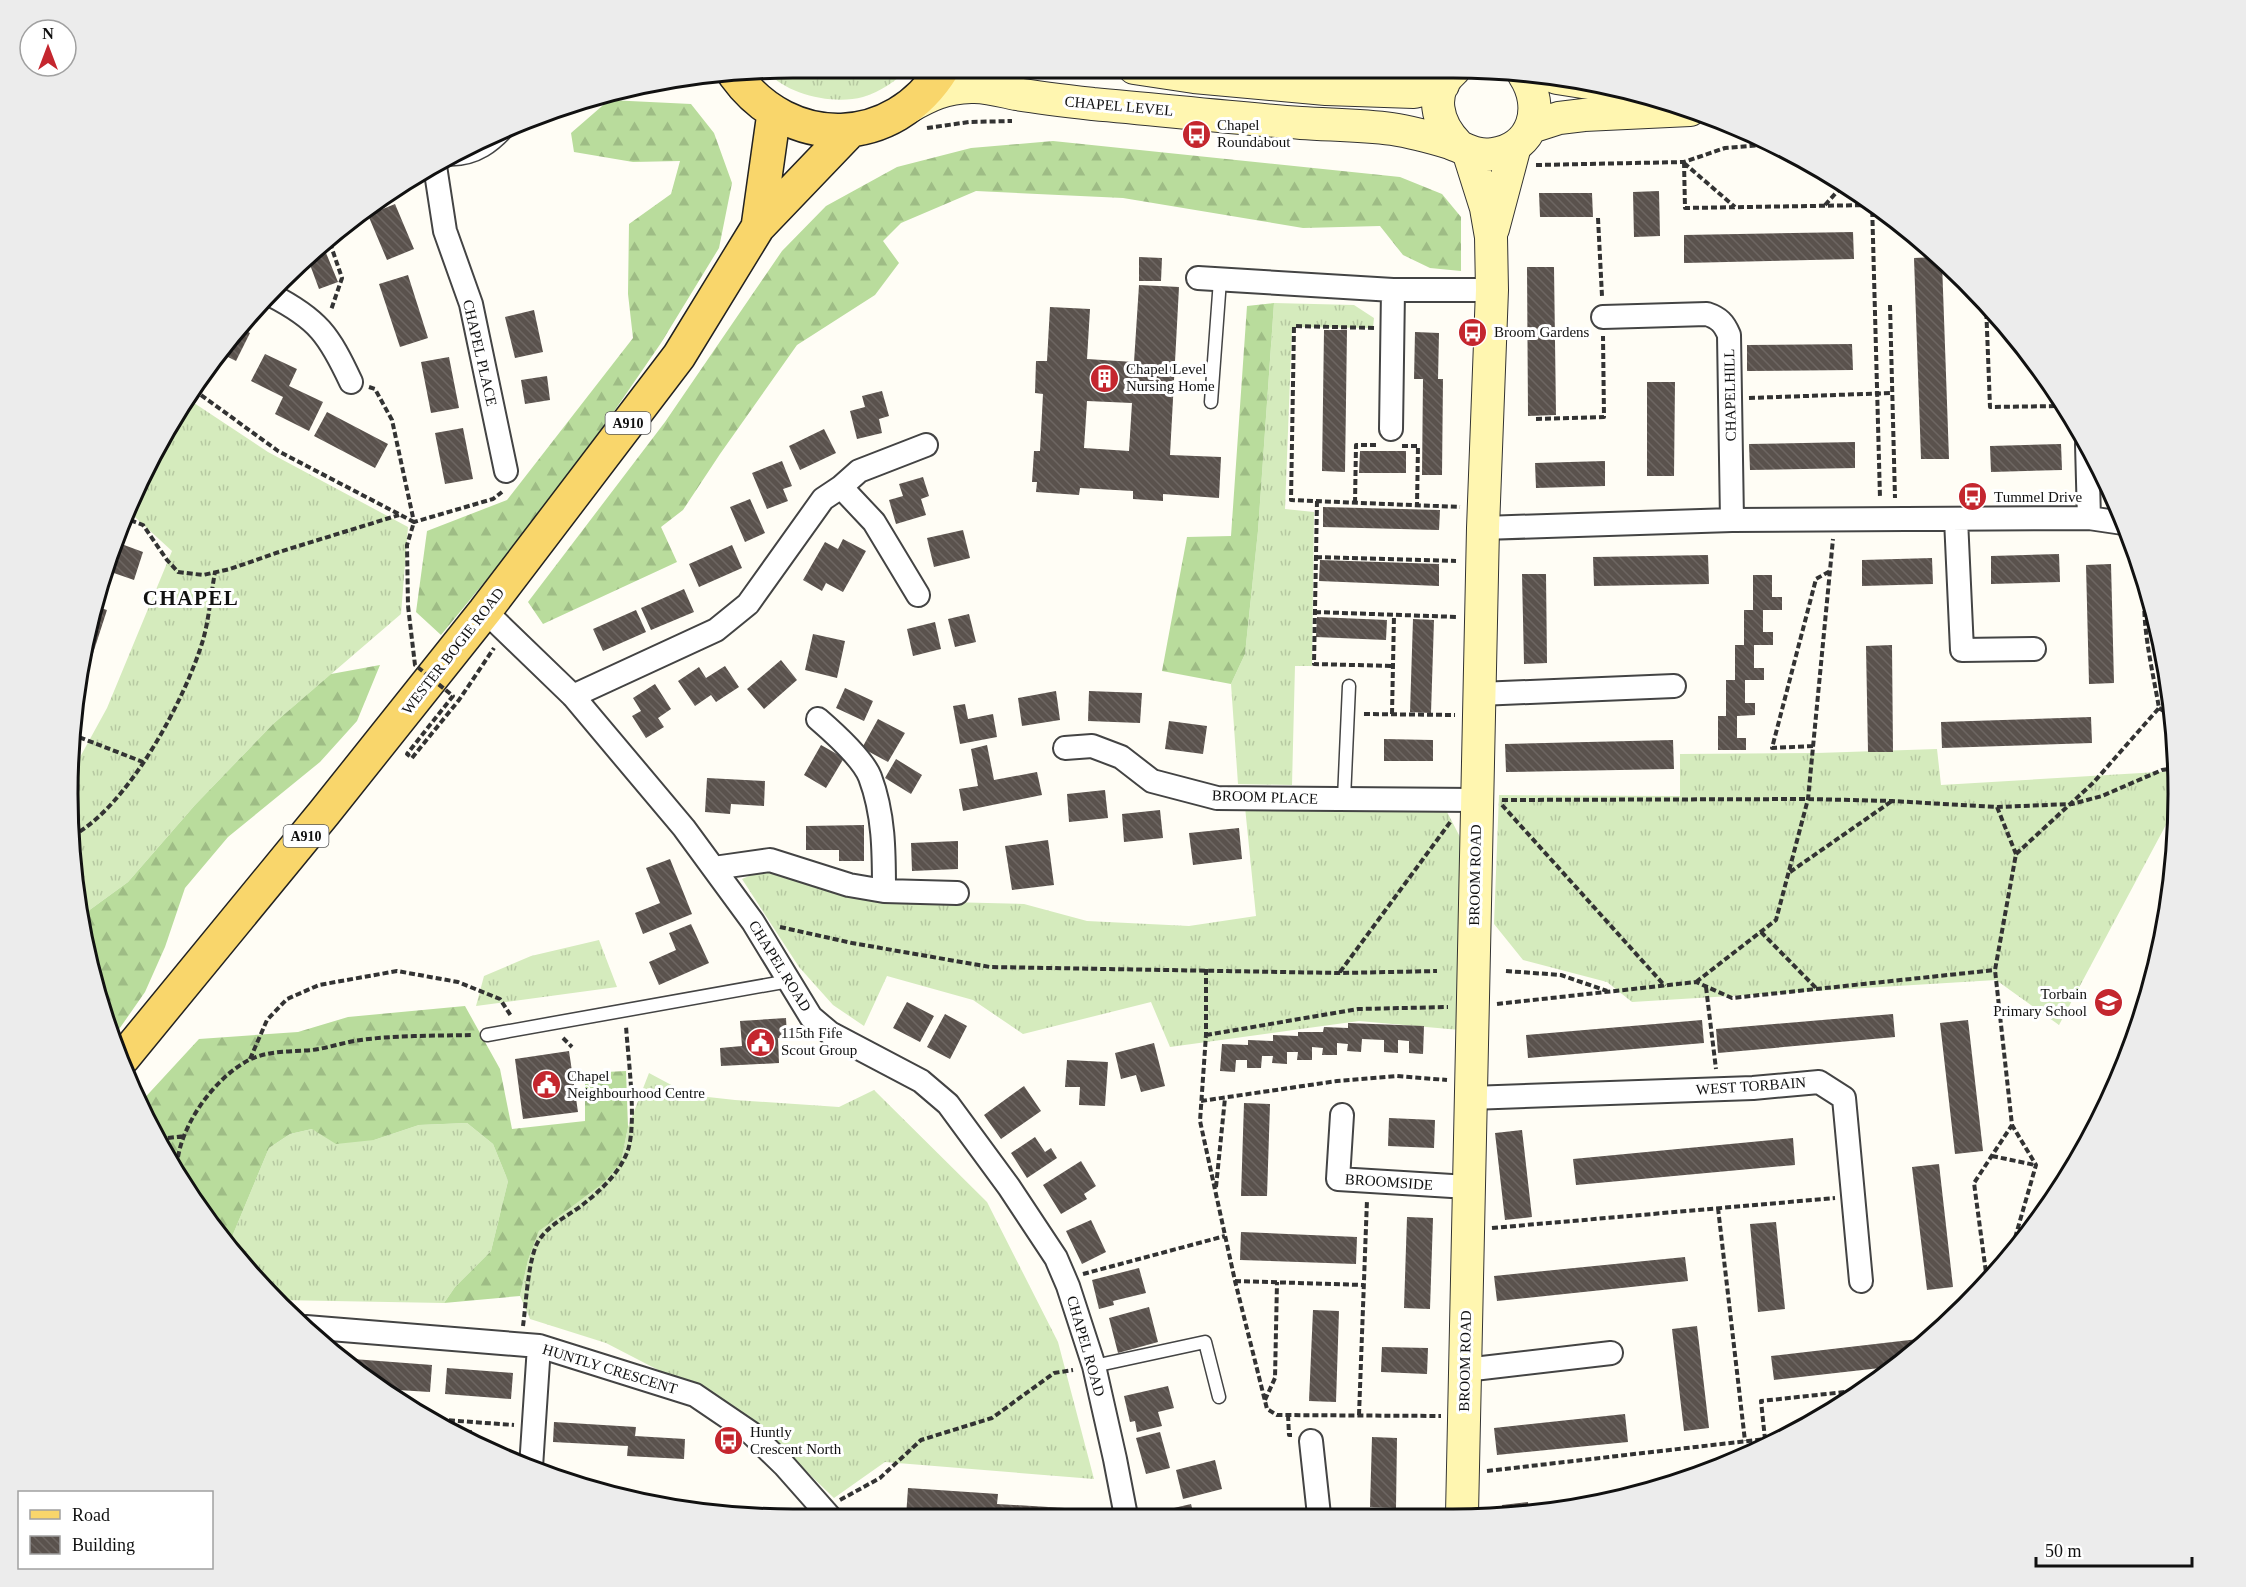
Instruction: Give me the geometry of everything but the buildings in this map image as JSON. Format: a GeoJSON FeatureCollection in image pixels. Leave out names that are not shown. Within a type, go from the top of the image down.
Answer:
{"type":"FeatureCollection","features":[{"type":"Feature","properties":{"kind":"main road"},"geometry":{"type":"LineString","coordinates":[[735,81],[774,113],[792,122],[811,128],[851,130],[894,117],[915,102],[937,78]]}},
{"type":"Feature","properties":{"kind":"main road","name":"WESTER BOGIE ROAD"},"geometry":{"type":"LineString","coordinates":[[758,227],[774,113]]}},
{"type":"Feature","properties":{"kind":"main road","name":"WESTER BOGIE ROAD"},"geometry":{"type":"LineString","coordinates":[[127,1053],[324,813],[495,621],[679,356],[758,227],[851,130]]}},
{"type":"Feature","properties":{"kind":"street"},"geometry":{"type":"LineString","coordinates":[[1206,78],[1368,91],[1414,92],[1446,78]]}},
{"type":"Feature","properties":{"kind":"street"},"geometry":{"type":"LineString","coordinates":[[1449,78],[1438,101],[1439,118],[1446,133],[1463,148]]}},
{"type":"Feature","properties":{"kind":"street"},"geometry":{"type":"LineString","coordinates":[[1523,136],[1535,114],[1535,100],[1529,83]]}},
{"type":"Feature","properties":{"kind":"street","name":"CHAPEL LEVEL"},"geometry":{"type":"LineString","coordinates":[[894,117],[934,92],[972,86],[1065,101],[1302,123],[1380,127],[1419,133],[1491,155],[1503,152],[1523,136],[1559,118],[1669,112]]}},
{"type":"Feature","properties":{"kind":"street","name":"BROOM ROAD"},"geometry":{"type":"LineString","coordinates":[[1491,237],[1523,136]]}},
{"type":"Feature","properties":{"kind":"street","name":"BROOM ROAD"},"geometry":{"type":"LineString","coordinates":[[1462,1509],[1468,1187],[1480,800],[1479,705],[1483,518],[1492,290],[1491,237],[1486,208],[1463,148]]}},
{"type":"Feature","properties":{"kind":"street","name":"CHAPEL PLACE"},"geometry":{"type":"LineString","coordinates":[[436,174],[445,231],[471,304],[504,482]]}},
{"type":"Feature","properties":{"kind":"street"},"geometry":{"type":"LineString","coordinates":[[1209,279],[1393,290],[1492,290]]}},
{"type":"Feature","properties":{"kind":"street"},"geometry":{"type":"LineString","coordinates":[[1390,440],[1393,290]]}},
{"type":"Feature","properties":{"kind":"street"},"geometry":{"type":"LineString","coordinates":[[278,299],[306,315],[323,330],[351,382]]}},
{"type":"Feature","properties":{"kind":"street","name":"CHAPELHILL"},"geometry":{"type":"LineString","coordinates":[[1603,317],[1707,314],[1716,317],[1725,325],[1729,335],[1732,520]]}},
{"type":"Feature","properties":{"kind":"street"},"geometry":{"type":"LineString","coordinates":[[573,696],[716,630],[748,604],[823,499],[859,471],[926,445]]}},
{"type":"Feature","properties":{"kind":"street"},"geometry":{"type":"LineString","coordinates":[[2088,465],[2089,518]]}},
{"type":"Feature","properties":{"kind":"street"},"geometry":{"type":"LineString","coordinates":[[841,487],[874,522],[918,595]]}},
{"type":"Feature","properties":{"kind":"street"},"geometry":{"type":"LineString","coordinates":[[1483,518],[1732,520],[2089,518],[2115,522]]}},
{"type":"Feature","properties":{"kind":"street"},"geometry":{"type":"LineString","coordinates":[[1956,519],[1962,650],[2034,649]]}},
{"type":"Feature","properties":{"kind":"street","name":"CHAPEL ROAD"},"geometry":{"type":"LineString","coordinates":[[495,621],[573,696],[684,828],[753,922],[811,1017],[830,1033],[921,1081],[948,1104],[1009,1187],[1056,1258],[1065,1279],[1094,1366],[1125,1509]]}},
{"type":"Feature","properties":{"kind":"street"},"geometry":{"type":"LineString","coordinates":[[1479,705],[1674,686]]}},
{"type":"Feature","properties":{"kind":"street"},"geometry":{"type":"LineString","coordinates":[[818,719],[841,738],[870,775],[884,835],[884,891]]}},
{"type":"Feature","properties":{"kind":"street","name":"BROOM PLACE"},"geometry":{"type":"LineString","coordinates":[[1065,748],[1092,746],[1121,757],[1152,782],[1217,798],[1480,800]]}},
{"type":"Feature","properties":{"kind":"street"},"geometry":{"type":"LineString","coordinates":[[714,868],[770,860],[849,885],[884,891],[957,893]]}},
{"type":"Feature","properties":{"kind":"street","name":"WEST TORBAIN"},"geometry":{"type":"LineString","coordinates":[[1471,1090],[1718,1089],[1819,1082],[1844,1098],[1861,1281]]}},
{"type":"Feature","properties":{"kind":"street","name":"BROOMSIDE"},"geometry":{"type":"LineString","coordinates":[[1342,1115],[1338,1179],[1468,1187]]}},
{"type":"Feature","properties":{"kind":"street","name":"HUNTLY CRESCENT"},"geometry":{"type":"LineString","coordinates":[[321,1330],[539,1346],[695,1395],[751,1432],[823,1509]]}},
{"type":"Feature","properties":{"kind":"street"},"geometry":{"type":"LineString","coordinates":[[532,1459],[539,1346]]}},
{"type":"Feature","properties":{"kind":"street"},"geometry":{"type":"LineString","coordinates":[[1465,1370],[1611,1353]]}},
{"type":"Feature","properties":{"kind":"street"},"geometry":{"type":"LineString","coordinates":[[1311,1440],[1318,1509]]}},
{"type":"Feature","properties":{"kind":"lane"},"geometry":{"type":"LineString","coordinates":[[466,158],[494,144]]}},
{"type":"Feature","properties":{"kind":"lane"},"geometry":{"type":"LineString","coordinates":[[1209,279],[1211,402]]}},
{"type":"Feature","properties":{"kind":"lane"},"geometry":{"type":"LineString","coordinates":[[1344,799],[1349,686]]}},
{"type":"Feature","properties":{"kind":"lane"},"geometry":{"type":"LineString","coordinates":[[487,1035],[789,981]]}},
{"type":"Feature","properties":{"kind":"lane"},"geometry":{"type":"LineString","coordinates":[[1094,1366],[1205,1342],[1218,1397]]}},
{"type":"Feature","properties":{"kind":"path"},"geometry":{"type":"LineString","coordinates":[[926,128],[969,122],[1015,121]]}},
{"type":"Feature","properties":{"kind":"path"},"geometry":{"type":"LineString","coordinates":[[1735,207],[1683,162],[1685,208],[1735,207],[1857,204]]}},
{"type":"Feature","properties":{"kind":"path"},"geometry":{"type":"LineString","coordinates":[[1824,205],[1837,191]]}},
{"type":"Feature","properties":{"kind":"path"},"geometry":{"type":"LineString","coordinates":[[1872,215],[1877,394],[1888,520]]}},
{"type":"Feature","properties":{"kind":"path"},"geometry":{"type":"LineString","coordinates":[[1536,419],[1604,417],[1603,317],[1598,218]]}},
{"type":"Feature","properties":{"kind":"path"},"geometry":{"type":"LineString","coordinates":[[323,330],[342,278],[332,248]]}},
{"type":"Feature","properties":{"kind":"path"},"geometry":{"type":"LineString","coordinates":[[1888,520],[1892,393],[1890,305]]}},
{"type":"Feature","properties":{"kind":"path"},"geometry":{"type":"LineString","coordinates":[[1987,319],[1990,407],[2053,406]]}},
{"type":"Feature","properties":{"kind":"path"},"geometry":{"type":"LineString","coordinates":[[1393,328],[1294,326],[1291,500],[1417,505],[1483,518]]}},
{"type":"Feature","properties":{"kind":"path"},"geometry":{"type":"LineString","coordinates":[[351,382],[375,389],[392,420],[414,522],[407,545],[408,606],[415,665],[453,696],[407,754],[412,758],[459,700],[495,621]]}},
{"type":"Feature","properties":{"kind":"path"},"geometry":{"type":"LineString","coordinates":[[1730,398],[1892,393]]}},
{"type":"Feature","properties":{"kind":"path"},"geometry":{"type":"LineString","coordinates":[[200,395],[278,452],[414,522],[494,499],[504,482]]}},
{"type":"Feature","properties":{"kind":"path"},"geometry":{"type":"LineString","coordinates":[[1355,503],[1356,445],[1390,440],[1418,446],[1417,505]]}},
{"type":"Feature","properties":{"kind":"path"},"geometry":{"type":"LineString","coordinates":[[1317,501],[1314,664],[1393,666]]}},
{"type":"Feature","properties":{"kind":"path"},"geometry":{"type":"LineString","coordinates":[[132,521],[143,525],[166,560],[178,572],[203,574],[400,515]]}},
{"type":"Feature","properties":{"kind":"path"},"geometry":{"type":"LineString","coordinates":[[1206,1035],[1358,1009],[1473,1006],[1696,982],[1776,920],[1808,799],[1834,519]]}},
{"type":"Feature","properties":{"kind":"path"},"geometry":{"type":"LineString","coordinates":[[1316,557],[1482,562]]}},
{"type":"Feature","properties":{"kind":"path"},"geometry":{"type":"LineString","coordinates":[[1813,747],[1772,748],[1816,579],[1830,571]]}},
{"type":"Feature","properties":{"kind":"path"},"geometry":{"type":"LineString","coordinates":[[80,831],[93,822],[119,796],[143,762],[185,688],[203,639],[214,572]]}},
{"type":"Feature","properties":{"kind":"path"},"geometry":{"type":"LineString","coordinates":[[1315,612],[1481,618]]}},
{"type":"Feature","properties":{"kind":"path"},"geometry":{"type":"LineString","coordinates":[[2145,612],[2147,642],[2159,708],[2163,711]]}},
{"type":"Feature","properties":{"kind":"path"},"geometry":{"type":"LineString","coordinates":[[1392,714],[1394,615]]}},
{"type":"Feature","properties":{"kind":"path"},"geometry":{"type":"LineString","coordinates":[[1348,714],[1392,714],[1479,705]]}},
{"type":"Feature","properties":{"kind":"path"},"geometry":{"type":"LineString","coordinates":[[2016,854],[2093,783],[2159,708]]}},
{"type":"Feature","properties":{"kind":"path"},"geometry":{"type":"LineString","coordinates":[[81,738],[143,762]]}},
{"type":"Feature","properties":{"kind":"path"},"geometry":{"type":"LineString","coordinates":[[1480,800],[1808,799],[1997,807],[2072,804],[2102,796],[2167,769]]}},
{"type":"Feature","properties":{"kind":"path"},"geometry":{"type":"LineString","coordinates":[[1340,972],[1480,800]]}},
{"type":"Feature","properties":{"kind":"path"},"geometry":{"type":"LineString","coordinates":[[1480,800],[1665,986]]}},
{"type":"Feature","properties":{"kind":"path"},"geometry":{"type":"LineString","coordinates":[[1789,872],[1892,801]]}},
{"type":"Feature","properties":{"kind":"path"},"geometry":{"type":"LineString","coordinates":[[1997,807],[2016,854],[1995,970],[2012,1125],[2036,1165],[2016,1233]]}},
{"type":"Feature","properties":{"kind":"path"},"geometry":{"type":"LineString","coordinates":[[753,922],[852,943],[990,967],[1340,972],[1437,971]]}},
{"type":"Feature","properties":{"kind":"path"},"geometry":{"type":"LineString","coordinates":[[1761,932],[1816,989]]}},
{"type":"Feature","properties":{"kind":"path"},"geometry":{"type":"LineString","coordinates":[[1206,969],[1206,1035],[1200,1121],[1235,1281],[1267,1409],[1277,1414],[1464,1416]]}},
{"type":"Feature","properties":{"kind":"path"},"geometry":{"type":"LineString","coordinates":[[1696,982],[1732,998],[1995,970]]}},
{"type":"Feature","properties":{"kind":"path"},"geometry":{"type":"LineString","coordinates":[[249,1060],[267,1020],[287,999],[319,985],[397,971],[458,982],[500,999],[520,1029]]}},
{"type":"Feature","properties":{"kind":"path"},"geometry":{"type":"LineString","coordinates":[[1506,971],[1561,975],[1609,992]]}},
{"type":"Feature","properties":{"kind":"path"},"geometry":{"type":"LineString","coordinates":[[1706,987],[1718,1089]]}},
{"type":"Feature","properties":{"kind":"path"},"geometry":{"type":"LineString","coordinates":[[526,1298],[537,1242],[551,1225],[581,1206],[612,1179],[628,1150],[631,1117],[625,1023]]}},
{"type":"Feature","properties":{"kind":"path"},"geometry":{"type":"LineString","coordinates":[[179,1159],[185,1136],[198,1106],[228,1075],[249,1060],[277,1052],[312,1049],[363,1040],[487,1035]]}},
{"type":"Feature","properties":{"kind":"path"},"geometry":{"type":"LineString","coordinates":[[1201,1101],[1337,1081],[1397,1076],[1471,1090]]}},
{"type":"Feature","properties":{"kind":"path"},"geometry":{"type":"LineString","coordinates":[[1216,1191],[1225,1098]]}},
{"type":"Feature","properties":{"kind":"path"},"geometry":{"type":"LineString","coordinates":[[1986,1270],[1974,1183],[2012,1125]]}},
{"type":"Feature","properties":{"kind":"path"},"geometry":{"type":"LineString","coordinates":[[167,1138],[185,1136]]}},
{"type":"Feature","properties":{"kind":"path"},"geometry":{"type":"LineString","coordinates":[[1992,1156],[2036,1165]]}},
{"type":"Feature","properties":{"kind":"path"},"geometry":{"type":"LineString","coordinates":[[1359,1415],[1367,1181]]}},
{"type":"Feature","properties":{"kind":"path"},"geometry":{"type":"LineString","coordinates":[[1468,1230],[1853,1196]]}},
{"type":"Feature","properties":{"kind":"path"},"geometry":{"type":"LineString","coordinates":[[1718,1208],[1745,1441]]}},
{"type":"Feature","properties":{"kind":"path"},"geometry":{"type":"LineString","coordinates":[[1065,1279],[1225,1236]]}},
{"type":"Feature","properties":{"kind":"path"},"geometry":{"type":"LineString","coordinates":[[1235,1281],[1364,1284]]}},
{"type":"Feature","properties":{"kind":"path"},"geometry":{"type":"LineString","coordinates":[[1265,1401],[1275,1378],[1277,1282]]}},
{"type":"Feature","properties":{"kind":"path"},"geometry":{"type":"LineString","coordinates":[[834,1509],[880,1478],[921,1440],[992,1418],[1054,1373],[1094,1366]]}},
{"type":"Feature","properties":{"kind":"path"},"geometry":{"type":"LineString","coordinates":[[1765,1437],[1761,1401],[1845,1391]]}},
{"type":"Feature","properties":{"kind":"path"},"geometry":{"type":"LineString","coordinates":[[450,1420],[534,1426]]}},
{"type":"Feature","properties":{"kind":"path"},"geometry":{"type":"LineString","coordinates":[[1462,1474],[1759,1440]]}},
{"type":"Feature","properties":{"kind":"green space"},"geometry":{"type":"Polygon","coordinates":[[[898,78],[876,92],[863,97],[838,100],[798,92],[775,79],[898,78]]]}},
{"type":"Feature","properties":{"kind":"green space"},"geometry":{"type":"Polygon","coordinates":[[[616,100],[691,104],[714,133],[732,183],[719,248],[661,343],[560,490],[441,635],[416,612],[427,531],[507,500],[633,338],[628,294],[629,224],[671,194],[680,161],[633,162],[574,152],[571,133],[608,102],[616,100]]]}},
{"type":"Feature","properties":{"kind":"green space"},"geometry":{"type":"Polygon","coordinates":[[[1053,141],[1400,177],[1442,194],[1461,217],[1461,271],[1430,268],[1403,255],[1380,226],[1303,228],[1123,198],[976,191],[901,223],[883,241],[899,263],[875,295],[797,345],[683,510],[661,527],[677,562],[543,624],[528,602],[665,422],[782,251],[826,206],[897,167],[971,148],[1053,141]]]}},
{"type":"Feature","properties":{"kind":"green space"},"geometry":{"type":"Polygon","coordinates":[[[1274,303],[1354,305],[1374,318],[1373,328],[1292,327],[1285,509],[1314,512],[1312,666],[1295,666],[1292,785],[1238,784],[1231,684],[1245,654],[1258,531],[1274,303]]]}},
{"type":"Feature","properties":{"kind":"green space"},"geometry":{"type":"Polygon","coordinates":[[[1274,303],[1258,531],[1245,654],[1231,684],[1162,671],[1187,537],[1231,536],[1247,306],[1274,303]]]}},
{"type":"Feature","properties":{"kind":"green space"},"geometry":{"type":"Polygon","coordinates":[[[194,403],[268,452],[408,527],[401,614],[273,724],[195,805],[128,882],[88,911],[80,840],[80,758],[107,708],[172,551],[134,516],[174,436],[194,403]]]}},
{"type":"Feature","properties":{"kind":"green space"},"geometry":{"type":"Polygon","coordinates":[[[380,665],[357,721],[320,762],[228,837],[185,888],[165,947],[145,992],[119,1030],[102,979],[88,911],[128,882],[195,805],[273,724],[331,674],[380,665]]]}},
{"type":"Feature","properties":{"kind":"green space"},"geometry":{"type":"Polygon","coordinates":[[[1937,749],[1941,785],[2167,771],[2167,823],[2059,1025],[1996,980],[1632,1002],[1607,982],[1523,960],[1494,924],[1499,795],[1680,796],[1680,754],[1937,749]]]}},
{"type":"Feature","properties":{"kind":"green space"},"geometry":{"type":"Polygon","coordinates":[[[1245,807],[1446,810],[1460,837],[1460,1030],[1359,1021],[1170,1047],[1151,1002],[1023,1034],[973,1000],[887,976],[864,1026],[833,1005],[799,967],[742,879],[773,870],[946,902],[1024,904],[1087,921],[1189,926],[1256,916],[1245,807]]]}},
{"type":"Feature","properties":{"kind":"green space"},"geometry":{"type":"Polygon","coordinates":[[[599,940],[617,987],[476,1006],[484,976],[531,956],[599,940]]]}},
{"type":"Feature","properties":{"kind":"green space"},"geometry":{"type":"Polygon","coordinates":[[[465,1006],[500,1069],[512,1129],[585,1121],[585,1073],[626,1071],[628,1127],[621,1162],[602,1184],[539,1231],[528,1260],[520,1296],[444,1303],[455,1287],[491,1251],[508,1181],[493,1144],[467,1123],[419,1125],[374,1140],[336,1144],[312,1129],[290,1134],[269,1148],[232,1236],[199,1191],[174,1151],[146,1097],[199,1039],[298,1032],[348,1017],[465,1006]]]}},
{"type":"Feature","properties":{"kind":"green space"},"geometry":{"type":"Polygon","coordinates":[[[649,1073],[690,1095],[735,1100],[839,1107],[874,1090],[987,1202],[1058,1342],[1094,1479],[885,1462],[834,1498],[751,1418],[606,1343],[530,1319],[520,1296],[528,1260],[539,1231],[621,1162],[628,1127],[649,1073]]]}},
{"type":"Feature","properties":{"kind":"green space"},"geometry":{"type":"Polygon","coordinates":[[[467,1123],[493,1144],[508,1181],[491,1251],[455,1287],[444,1303],[289,1300],[232,1236],[269,1148],[290,1134],[312,1129],[374,1140],[419,1125],[467,1123]]]}},
{"type":"Feature","properties":{"kind":"place","name":"Chapel Roundabout"},"geometry":{"type":"Point","coordinates":[1196,134]}},
{"type":"Feature","properties":{"kind":"place","name":"Broom Gardens"},"geometry":{"type":"Point","coordinates":[1473,332]}},
{"type":"Feature","properties":{"kind":"place","name":"Chapel Level Nursing Home"},"geometry":{"type":"Point","coordinates":[1105,378]}},
{"type":"Feature","properties":{"kind":"place","name":"Tummel Drive"},"geometry":{"type":"Point","coordinates":[1973,497]}},
{"type":"Feature","properties":{"kind":"place","name":"Torbain Primary School"},"geometry":{"type":"Point","coordinates":[2108,1003]}},
{"type":"Feature","properties":{"kind":"place","name":"115th Fife Scout Group"},"geometry":{"type":"Point","coordinates":[760,1042]}},
{"type":"Feature","properties":{"kind":"place","name":"Chapel Neighbourhood Centre"},"geometry":{"type":"Point","coordinates":[546,1085]}},
{"type":"Feature","properties":{"kind":"place","name":"Huntly Crescent North"},"geometry":{"type":"Point","coordinates":[729,1441]}},
{"type":"Feature","properties":{"kind":"district","name":"CHAPEL"},"geometry":{"type":"Point","coordinates":[191,598]}}]}
